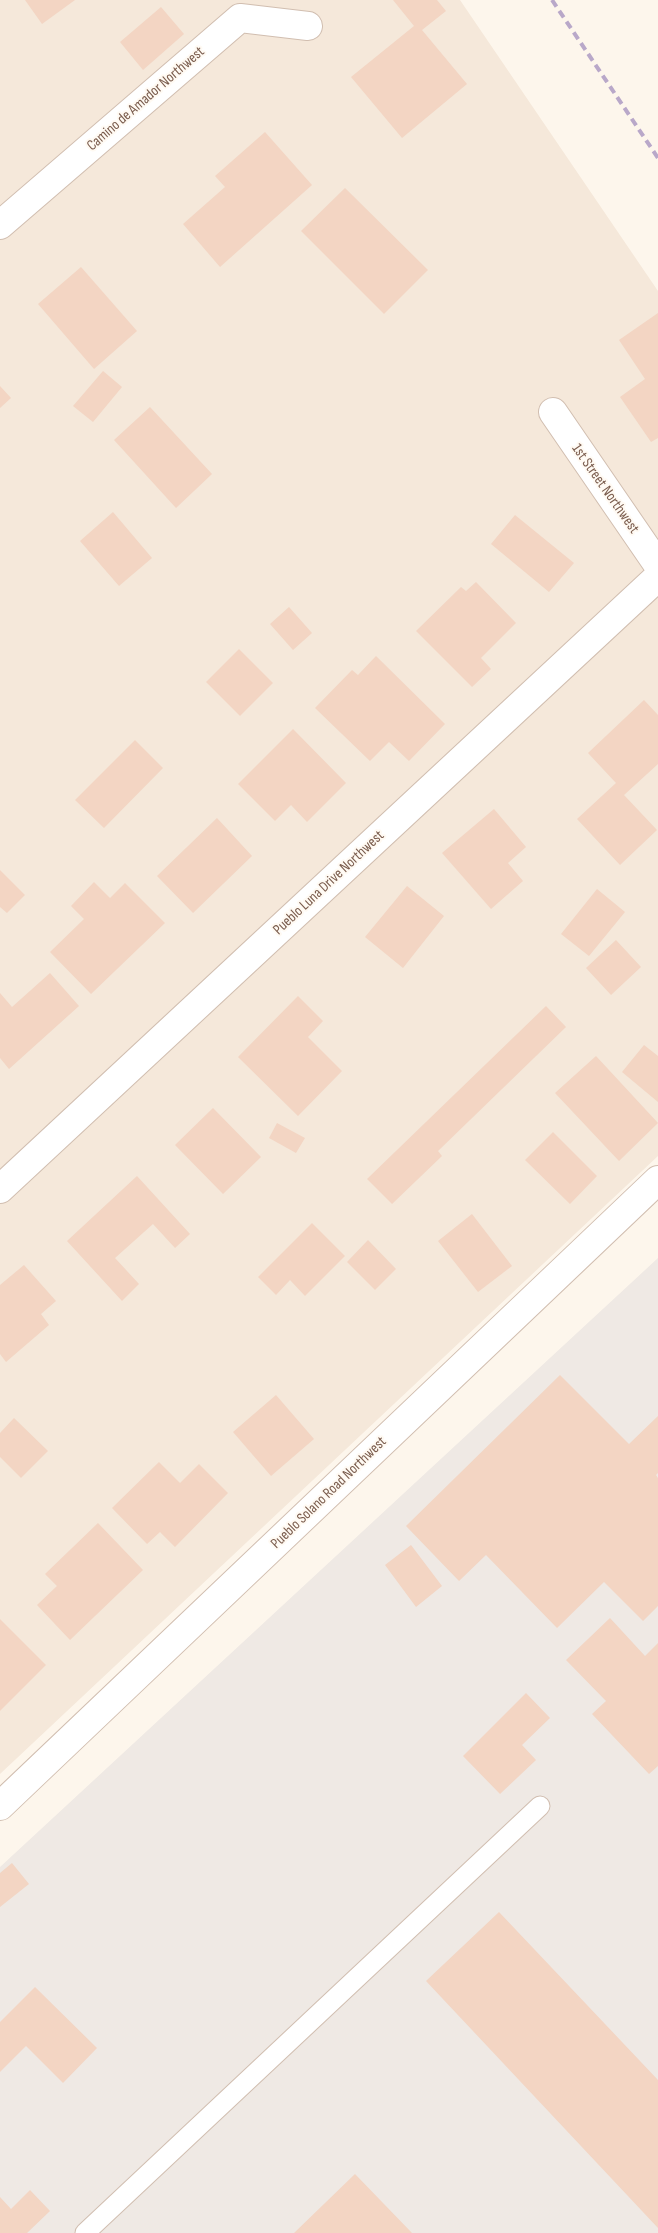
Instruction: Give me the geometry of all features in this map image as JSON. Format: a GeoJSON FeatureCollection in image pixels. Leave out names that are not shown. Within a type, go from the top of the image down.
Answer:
{"type":"FeatureCollection","features":[{"type":"Feature","properties":{"kind":"street","name":"Camino de Amador Northwest"},"geometry":{"type":"LineString","coordinates":[[0,225],[240,18],[308,26]]}},
{"type":"Feature","properties":{"kind":"street","name":"1st Street Northwest"},"geometry":{"type":"LineString","coordinates":[[553,412],[658,565]]}},
{"type":"Feature","properties":{"kind":"street","name":"Pueblo Luna Drive Northwest"},"geometry":{"type":"LineString","coordinates":[[0,1189],[658,576]]}},
{"type":"Feature","properties":{"kind":"street","name":"Pueblo Solano Road Northwest"},"geometry":{"type":"LineString","coordinates":[[0,1806],[658,1180]]}},
{"type":"Feature","properties":{"kind":"lane"},"geometry":{"type":"LineString","coordinates":[[85,2233],[540,1806]]}},
{"type":"Feature","properties":{"kind":"shaded area"},"geometry":{"type":"Polygon","coordinates":[[[0,0],[460,0],[658,291],[658,1156],[0,1774],[0,0]]]}},
{"type":"Feature","properties":{"kind":"shaded area"},"geometry":{"type":"Polygon","coordinates":[[[658,1258],[658,2233],[0,2233],[0,1867],[658,1258]]]}},
{"type":"Feature","properties":{"kind":"building"},"geometry":{"type":"Polygon","coordinates":[[[25,0],[75,0],[42,24],[25,0]]]}},
{"type":"Feature","properties":{"kind":"building"},"geometry":{"type":"Polygon","coordinates":[[[393,0],[437,0],[446,11],[422,30],[467,84],[402,138],[351,77],[414,26],[393,0]]]}},
{"type":"Feature","properties":{"kind":"building"},"geometry":{"type":"Polygon","coordinates":[[[161,7],[184,34],[143,70],[120,42],[161,7]]]}},
{"type":"Feature","properties":{"kind":"building"},"geometry":{"type":"Polygon","coordinates":[[[265,132],[312,185],[220,267],[183,224],[225,187],[215,176],[265,132]]]}},
{"type":"Feature","properties":{"kind":"building"},"geometry":{"type":"Polygon","coordinates":[[[345,188],[428,270],[384,314],[301,231],[345,188]]]}},
{"type":"Feature","properties":{"kind":"building"},"geometry":{"type":"Polygon","coordinates":[[[81,267],[137,331],[94,369],[38,304],[81,267]]]}},
{"type":"Feature","properties":{"kind":"building"},"geometry":{"type":"Polygon","coordinates":[[[658,313],[658,438],[651,442],[620,397],[645,379],[619,340],[658,313]]]}},
{"type":"Feature","properties":{"kind":"building"},"geometry":{"type":"Polygon","coordinates":[[[103,371],[122,387],[93,422],[73,406],[103,371]]]}},
{"type":"Feature","properties":{"kind":"building"},"geometry":{"type":"Polygon","coordinates":[[[0,386],[11,398],[0,408],[0,386]]]}},
{"type":"Feature","properties":{"kind":"building"},"geometry":{"type":"Polygon","coordinates":[[[150,407],[212,474],[176,508],[114,440],[150,407]]]}},
{"type":"Feature","properties":{"kind":"building"},"geometry":{"type":"Polygon","coordinates":[[[113,512],[152,558],[119,586],[80,541],[113,512]]]}},
{"type":"Feature","properties":{"kind":"building"},"geometry":{"type":"Polygon","coordinates":[[[515,515],[574,563],[549,592],[491,544],[515,515]]]}},
{"type":"Feature","properties":{"kind":"building"},"geometry":{"type":"Polygon","coordinates":[[[476,582],[516,623],[481,658],[491,669],[472,687],[416,631],[461,587],[466,591],[476,582]]]}},
{"type":"Feature","properties":{"kind":"building"},"geometry":{"type":"Polygon","coordinates":[[[289,607],[312,633],[293,650],[270,624],[289,607]]]}},
{"type":"Feature","properties":{"kind":"building"},"geometry":{"type":"Polygon","coordinates":[[[239,649],[273,683],[240,716],[206,682],[239,649]]]}},
{"type":"Feature","properties":{"kind":"building"},"geometry":{"type":"Polygon","coordinates":[[[376,656],[445,724],[409,761],[389,742],[370,761],[315,708],[352,670],[358,675],[376,656]]]}},
{"type":"Feature","properties":{"kind":"building"},"geometry":{"type":"Polygon","coordinates":[[[644,700],[658,715],[658,764],[624,795],[657,830],[620,865],[577,819],[616,783],[588,753],[644,700]]]}},
{"type":"Feature","properties":{"kind":"building"},"geometry":{"type":"Polygon","coordinates":[[[293,729],[346,783],[307,822],[291,805],[275,821],[238,784],[293,729]]]}},
{"type":"Feature","properties":{"kind":"building"},"geometry":{"type":"Polygon","coordinates":[[[135,740],[163,768],[104,828],[75,800],[135,740]]]}},
{"type":"Feature","properties":{"kind":"building"},"geometry":{"type":"Polygon","coordinates":[[[494,809],[526,847],[508,863],[523,881],[491,909],[442,853],[494,809]]]}},
{"type":"Feature","properties":{"kind":"building"},"geometry":{"type":"Polygon","coordinates":[[[217,818],[252,856],[193,913],[157,876],[217,818]]]}},
{"type":"Feature","properties":{"kind":"building"},"geometry":{"type":"Polygon","coordinates":[[[0,870],[25,895],[7,913],[0,907],[0,870]]]}},
{"type":"Feature","properties":{"kind":"building"},"geometry":{"type":"Polygon","coordinates":[[[94,882],[110,898],[125,883],[165,923],[91,994],[50,952],[84,919],[71,906],[94,882]]]}},
{"type":"Feature","properties":{"kind":"building"},"geometry":{"type":"Polygon","coordinates":[[[407,886],[444,916],[403,968],[365,937],[407,886]]]}},
{"type":"Feature","properties":{"kind":"building"},"geometry":{"type":"Polygon","coordinates":[[[597,889],[625,912],[589,956],[561,934],[597,889]]]}},
{"type":"Feature","properties":{"kind":"building"},"geometry":{"type":"Polygon","coordinates":[[[616,940],[641,967],[611,995],[586,968],[616,940]]]}},
{"type":"Feature","properties":{"kind":"building"},"geometry":{"type":"Polygon","coordinates":[[[50,973],[79,1006],[9,1069],[0,1058],[0,993],[12,1007],[50,973]]]}},
{"type":"Feature","properties":{"kind":"building"},"geometry":{"type":"Polygon","coordinates":[[[298,996],[323,1021],[308,1037],[342,1071],[298,1116],[238,1057],[298,996]]]}},
{"type":"Feature","properties":{"kind":"building"},"geometry":{"type":"Polygon","coordinates":[[[546,1006],[566,1027],[438,1151],[442,1156],[392,1204],[367,1179],[546,1006]]]}},
{"type":"Feature","properties":{"kind":"building"},"geometry":{"type":"Polygon","coordinates":[[[644,1045],[658,1056],[658,1102],[622,1072],[644,1045]]]}},
{"type":"Feature","properties":{"kind":"building"},"geometry":{"type":"Polygon","coordinates":[[[596,1056],[658,1123],[619,1161],[555,1093],[596,1056]]]}},
{"type":"Feature","properties":{"kind":"building"},"geometry":{"type":"Polygon","coordinates":[[[213,1108],[261,1157],[223,1194],[175,1145],[213,1108]]]}},
{"type":"Feature","properties":{"kind":"building"},"geometry":{"type":"Polygon","coordinates":[[[277,1123],[305,1138],[296,1153],[269,1138],[277,1123]]]}},
{"type":"Feature","properties":{"kind":"building"},"geometry":{"type":"Polygon","coordinates":[[[553,1132],[597,1176],[570,1204],[525,1160],[553,1132]]]}},
{"type":"Feature","properties":{"kind":"building"},"geometry":{"type":"Polygon","coordinates":[[[137,1176],[190,1234],[175,1248],[153,1224],[115,1258],[139,1284],[122,1301],[67,1241],[137,1176]]]}},
{"type":"Feature","properties":{"kind":"building"},"geometry":{"type":"Polygon","coordinates":[[[472,1214],[512,1266],[478,1292],[438,1241],[472,1214]]]}},
{"type":"Feature","properties":{"kind":"building"},"geometry":{"type":"Polygon","coordinates":[[[312,1223],[345,1256],[305,1296],[290,1280],[276,1295],[258,1277],[312,1223]]]}},
{"type":"Feature","properties":{"kind":"building"},"geometry":{"type":"Polygon","coordinates":[[[368,1240],[396,1269],[375,1290],[347,1262],[368,1240]]]}},
{"type":"Feature","properties":{"kind":"building"},"geometry":{"type":"Polygon","coordinates":[[[24,1265],[56,1301],[41,1314],[49,1325],[6,1362],[0,1354],[0,1285],[24,1265]]]}},
{"type":"Feature","properties":{"kind":"building"},"geometry":{"type":"Polygon","coordinates":[[[560,1375],[629,1444],[658,1416],[658,1473],[656,1475],[658,1478],[658,1606],[643,1621],[604,1582],[557,1628],[486,1555],[459,1581],[406,1526],[560,1375]]]}},
{"type":"Feature","properties":{"kind":"building"},"geometry":{"type":"Polygon","coordinates":[[[276,1395],[314,1439],[271,1476],[233,1432],[276,1395]]]}},
{"type":"Feature","properties":{"kind":"building"},"geometry":{"type":"Polygon","coordinates":[[[14,1418],[48,1451],[21,1478],[0,1457],[0,1433],[14,1418]]]}},
{"type":"Feature","properties":{"kind":"building"},"geometry":{"type":"Polygon","coordinates":[[[159,1462],[180,1483],[199,1464],[228,1493],[175,1547],[160,1532],[147,1544],[112,1508],[159,1462]]]}},
{"type":"Feature","properties":{"kind":"building"},"geometry":{"type":"Polygon","coordinates":[[[98,1523],[143,1570],[70,1640],[37,1605],[57,1586],[45,1574],[98,1523]]]}},
{"type":"Feature","properties":{"kind":"building"},"geometry":{"type":"Polygon","coordinates":[[[411,1545],[442,1586],[416,1607],[385,1565],[411,1545]]]}},
{"type":"Feature","properties":{"kind":"building"},"geometry":{"type":"Polygon","coordinates":[[[610,1618],[645,1656],[658,1643],[658,1766],[649,1774],[592,1714],[606,1701],[566,1660],[610,1618]]]}},
{"type":"Feature","properties":{"kind":"building"},"geometry":{"type":"Polygon","coordinates":[[[0,1619],[46,1665],[0,1711],[0,1619]]]}},
{"type":"Feature","properties":{"kind":"building"},"geometry":{"type":"Polygon","coordinates":[[[526,1693],[550,1718],[522,1745],[536,1760],[500,1794],[463,1756],[526,1693]]]}},
{"type":"Feature","properties":{"kind":"building"},"geometry":{"type":"Polygon","coordinates":[[[12,1863],[29,1884],[0,1907],[0,1873],[12,1863]]]}},
{"type":"Feature","properties":{"kind":"building"},"geometry":{"type":"Polygon","coordinates":[[[499,1912],[658,2080],[658,2228],[426,1981],[499,1912]]]}},
{"type":"Feature","properties":{"kind":"building"},"geometry":{"type":"Polygon","coordinates":[[[35,1987],[97,2048],[63,2083],[26,2046],[0,2072],[0,2022],[35,1987]]]}},
{"type":"Feature","properties":{"kind":"building"},"geometry":{"type":"Polygon","coordinates":[[[355,2174],[412,2233],[294,2233],[355,2174]]]}},
{"type":"Feature","properties":{"kind":"building"},"geometry":{"type":"Polygon","coordinates":[[[30,2190],[50,2211],[27,2233],[0,2233],[0,2197],[11,2209],[30,2190]]]}},
{"type":"Feature","properties":{"kind":"railway"},"geometry":{"type":"LineString","coordinates":[[552,0],[658,158]]}}]}
